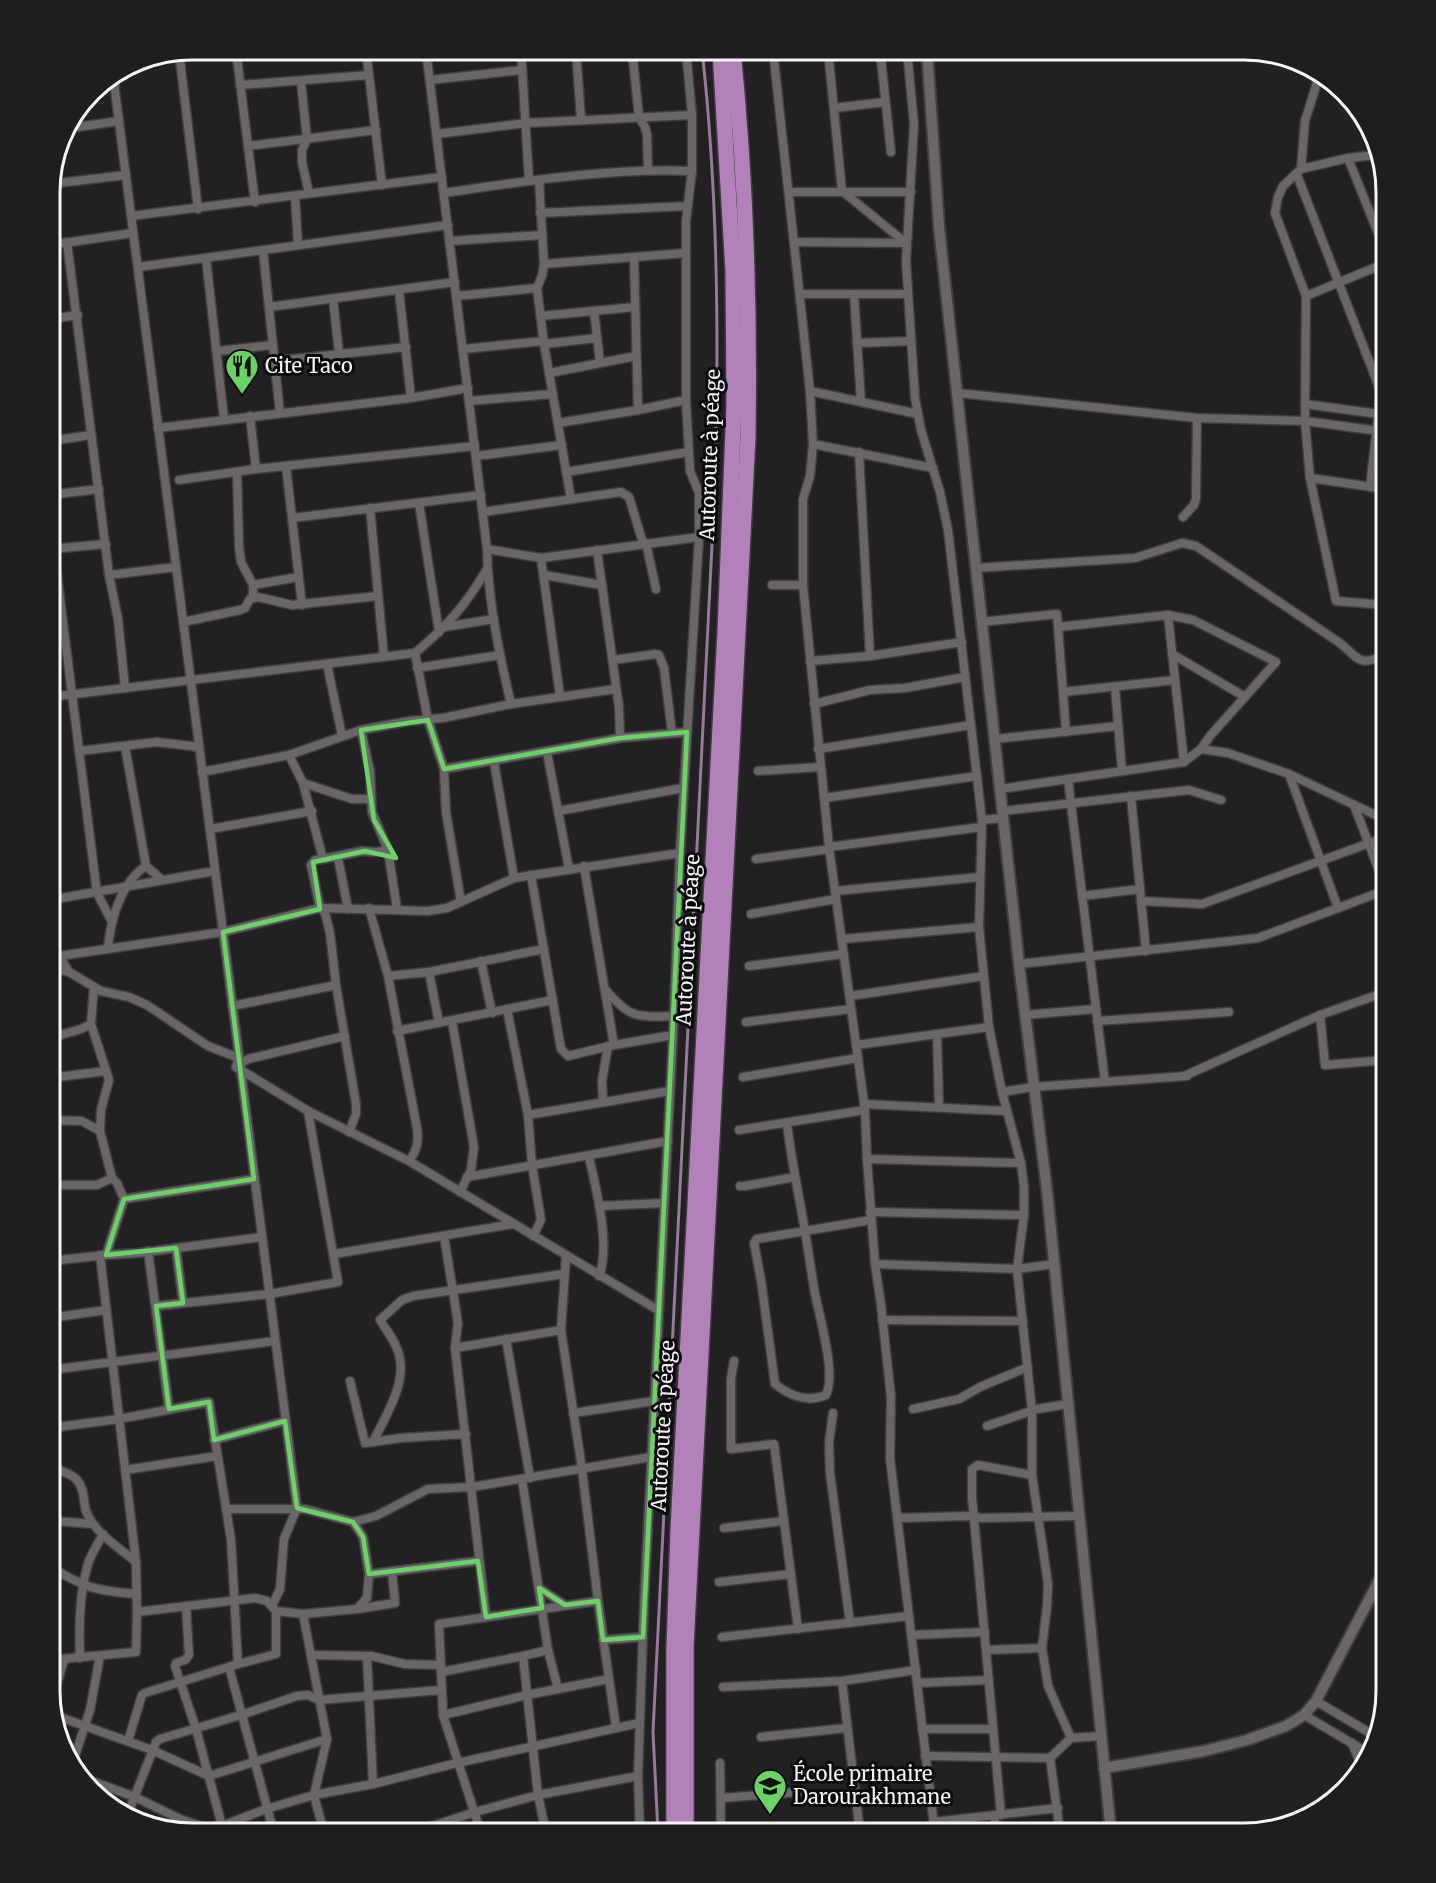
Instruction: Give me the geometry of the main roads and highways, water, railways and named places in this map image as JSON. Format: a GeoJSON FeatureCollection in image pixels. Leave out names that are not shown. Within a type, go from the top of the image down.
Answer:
{"type":"FeatureCollection","features":[{"type":"Feature","properties":{"kind":"highway","name":"Autoroute à péage"},"geometry":{"type":"LineString","coordinates":[[674,1823],[674,1648],[678,1529],[725,632],[734,405],[733,271],[721,60]]}},
{"type":"Feature","properties":{"kind":"highway"},"geometry":{"type":"LineString","coordinates":[[686,1823],[687,1636],[748,437],[748,306],[744,201],[734,60]]}},
{"type":"Feature","properties":{"kind":"waterway"},"geometry":{"type":"LineString","coordinates":[[658,1823],[653,1732],[715,484],[716,267],[711,158],[703,60]]}},
{"type":"Feature","properties":{"kind":"place","name":"Cite Taco"},"geometry":{"type":"Point","coordinates":[242,395]}},
{"type":"Feature","properties":{"kind":"place","name":"École primaire Darourakhmane"},"geometry":{"type":"Point","coordinates":[770,1815]}}]}
